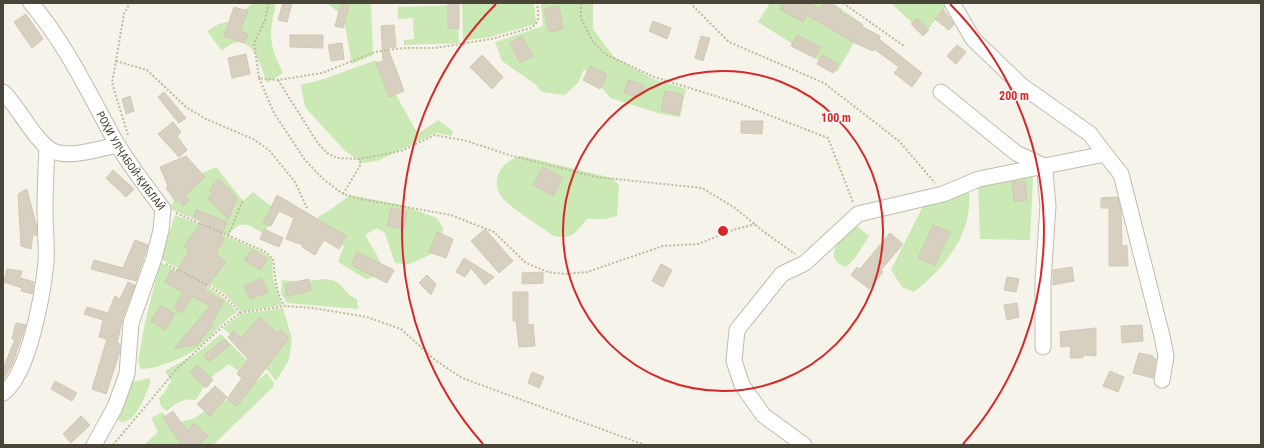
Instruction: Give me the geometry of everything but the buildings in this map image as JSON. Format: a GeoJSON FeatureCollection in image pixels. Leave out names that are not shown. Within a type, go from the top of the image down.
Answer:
{"type":"FeatureCollection","features":[{"type":"Feature","properties":{"kind":"street","name":"РОҲИ УЛҶАБОЙ-ҚИБЛАӢ"},"geometry":{"type":"LineString","coordinates":[[31,3],[42,16],[124,143],[140,179],[163,209],[161,230],[154,258],[131,323],[127,374],[115,407],[94,445]]}},
{"type":"Feature","properties":{"kind":"street"},"geometry":{"type":"LineString","coordinates":[[952,3],[973,39],[1022,86],[1090,134],[1121,174],[1166,356],[1162,380]]}},
{"type":"Feature","properties":{"kind":"street"},"geometry":{"type":"LineString","coordinates":[[3,92],[47,147],[53,151],[68,153],[124,143]]}},
{"type":"Feature","properties":{"kind":"street"},"geometry":{"type":"LineString","coordinates":[[941,92],[1016,152],[1042,165],[1045,171],[1048,206],[1043,281],[1044,347]]}},
{"type":"Feature","properties":{"kind":"street"},"geometry":{"type":"LineString","coordinates":[[3,393],[16,379],[25,358],[36,318],[46,262],[45,209],[47,147]]}},
{"type":"Feature","properties":{"kind":"street"},"geometry":{"type":"LineString","coordinates":[[804,445],[763,415],[742,385],[734,361],[737,330],[782,274],[805,262],[858,214],[943,194],[979,179],[1042,165],[1104,154]]}},
{"type":"Feature","properties":{"kind":"path"},"geometry":{"type":"LineString","coordinates":[[124,143],[112,83],[124,14],[130,3]]}},
{"type":"Feature","properties":{"kind":"path"},"geometry":{"type":"LineString","coordinates":[[269,3],[265,20],[254,43],[258,78],[274,113],[306,160],[322,178],[343,194],[360,200],[451,215],[494,232],[526,263],[548,272],[565,274],[587,272],[663,246],[698,244],[732,230],[755,224]]}},
{"type":"Feature","properties":{"kind":"path"},"geometry":{"type":"LineString","coordinates":[[258,78],[278,80],[322,73],[375,52],[403,48],[434,48],[490,39],[531,28],[536,25],[538,18],[536,3]]}},
{"type":"Feature","properties":{"kind":"path"},"geometry":{"type":"LineString","coordinates":[[581,3],[581,18],[593,42],[605,54],[654,78],[738,103],[828,138],[832,144],[858,214]]}},
{"type":"Feature","properties":{"kind":"path"},"geometry":{"type":"LineString","coordinates":[[690,3],[730,42],[824,83],[898,141],[943,194]]}},
{"type":"Feature","properties":{"kind":"path"},"geometry":{"type":"LineString","coordinates":[[843,3],[904,46]]}},
{"type":"Feature","properties":{"kind":"path"},"geometry":{"type":"LineString","coordinates":[[116,61],[147,70],[186,107],[206,118],[253,139],[269,150],[294,182],[307,208]]}},
{"type":"Feature","properties":{"kind":"path"},"geometry":{"type":"LineString","coordinates":[[278,80],[318,142],[327,153],[337,158],[359,159],[400,151],[435,135],[467,141],[509,155],[596,177],[702,188],[735,208],[805,262]]}},
{"type":"Feature","properties":{"kind":"path"},"geometry":{"type":"LineString","coordinates":[[343,194],[361,164],[359,159]]}},
{"type":"Feature","properties":{"kind":"path"},"geometry":{"type":"LineString","coordinates":[[227,236],[243,200]]}},
{"type":"Feature","properties":{"kind":"path"},"geometry":{"type":"LineString","coordinates":[[163,209],[196,221],[227,236],[264,251],[273,259],[277,286],[281,301],[285,306]]}},
{"type":"Feature","properties":{"kind":"path"},"geometry":{"type":"LineString","coordinates":[[154,258],[217,290],[232,301],[240,313]]}},
{"type":"Feature","properties":{"kind":"path"},"geometry":{"type":"LineString","coordinates":[[113,445],[176,370],[224,325],[240,313],[285,306],[313,308],[367,316],[401,329],[435,360],[462,378],[645,445]]}},
{"type":"Feature","properties":{"kind":"green space"},"geometry":{"type":"Polygon","coordinates":[[[253,3],[276,3],[271,39],[272,46],[283,73],[267,83],[257,57],[246,44],[239,42],[231,44],[222,51],[207,31],[219,24],[231,21],[253,3]]]}},
{"type":"Feature","properties":{"kind":"green space"},"geometry":{"type":"Polygon","coordinates":[[[327,3],[371,3],[373,55],[352,64],[343,16],[327,3]]]}},
{"type":"Feature","properties":{"kind":"green space"},"geometry":{"type":"Polygon","coordinates":[[[462,3],[534,3],[536,24],[490,37],[463,41],[462,3]]]}},
{"type":"Feature","properties":{"kind":"green space"},"geometry":{"type":"Polygon","coordinates":[[[541,3],[593,3],[593,29],[614,57],[653,79],[686,89],[680,117],[661,114],[610,98],[584,69],[578,83],[565,95],[542,92],[535,84],[502,61],[495,42],[543,26],[541,3]]]}},
{"type":"Feature","properties":{"kind":"green space"},"geometry":{"type":"Polygon","coordinates":[[[770,3],[833,3],[864,25],[837,72],[758,22],[770,3]]]}},
{"type":"Feature","properties":{"kind":"green space"},"geometry":{"type":"Polygon","coordinates":[[[891,3],[949,3],[924,34],[891,3]]]}},
{"type":"Feature","properties":{"kind":"green space"},"geometry":{"type":"Polygon","coordinates":[[[457,5],[459,43],[404,45],[404,40],[414,39],[413,18],[398,19],[398,7],[457,5]]]}},
{"type":"Feature","properties":{"kind":"green space"},"geometry":{"type":"Polygon","coordinates":[[[376,60],[418,134],[438,120],[453,131],[452,136],[436,133],[377,161],[362,163],[345,151],[305,107],[301,85],[324,79],[376,60]]]}},
{"type":"Feature","properties":{"kind":"green space"},"geometry":{"type":"Polygon","coordinates":[[[521,156],[612,178],[619,185],[617,216],[605,219],[587,219],[574,234],[566,237],[554,236],[509,204],[500,195],[497,186],[498,174],[504,165],[509,161],[521,156]]]}},
{"type":"Feature","properties":{"kind":"green space"},"geometry":{"type":"Polygon","coordinates":[[[216,167],[243,201],[253,192],[274,209],[265,234],[250,226],[242,225],[233,229],[228,235],[198,220],[170,209],[178,194],[188,182],[200,174],[216,167]]]}},
{"type":"Feature","properties":{"kind":"green space"},"geometry":{"type":"Polygon","coordinates":[[[1033,176],[1030,240],[980,239],[978,185],[1033,176]]]}},
{"type":"Feature","properties":{"kind":"green space"},"geometry":{"type":"Polygon","coordinates":[[[969,192],[969,207],[966,222],[962,236],[955,248],[936,272],[914,292],[902,287],[891,270],[922,208],[933,201],[950,195],[969,192]]]}},
{"type":"Feature","properties":{"kind":"green space"},"geometry":{"type":"Polygon","coordinates":[[[350,195],[402,205],[437,218],[443,228],[441,245],[436,252],[410,264],[395,263],[385,233],[377,228],[365,235],[378,257],[385,274],[366,279],[338,262],[344,246],[319,230],[318,217],[350,195]]]}},
{"type":"Feature","properties":{"kind":"green space"},"geometry":{"type":"Polygon","coordinates":[[[175,215],[263,252],[272,259],[273,279],[282,305],[241,312],[225,295],[205,281],[161,259],[175,215]]]}},
{"type":"Feature","properties":{"kind":"green space"},"geometry":{"type":"Polygon","coordinates":[[[857,226],[869,236],[855,258],[846,267],[839,264],[835,260],[834,250],[846,229],[857,226]]]}},
{"type":"Feature","properties":{"kind":"green space"},"geometry":{"type":"Polygon","coordinates":[[[160,262],[212,289],[237,312],[226,320],[201,345],[191,352],[162,365],[141,369],[138,361],[145,323],[160,262]]]}},
{"type":"Feature","properties":{"kind":"green space"},"geometry":{"type":"Polygon","coordinates":[[[323,279],[336,282],[357,299],[358,309],[287,303],[281,293],[282,280],[303,282],[323,279]]]}},
{"type":"Feature","properties":{"kind":"green space"},"geometry":{"type":"Polygon","coordinates":[[[283,308],[292,339],[289,360],[276,381],[269,372],[223,328],[241,314],[283,308]]]}},
{"type":"Feature","properties":{"kind":"green space"},"geometry":{"type":"Polygon","coordinates":[[[221,334],[250,364],[242,374],[229,364],[215,374],[206,383],[196,400],[184,400],[177,403],[167,411],[163,409],[159,398],[164,393],[171,381],[165,371],[196,354],[221,334]]]}},
{"type":"Feature","properties":{"kind":"green space"},"geometry":{"type":"Polygon","coordinates":[[[267,373],[274,383],[273,387],[213,445],[144,445],[158,432],[151,418],[162,412],[173,424],[195,418],[216,403],[236,398],[267,373]]]}},
{"type":"Feature","properties":{"kind":"green space"},"geometry":{"type":"Polygon","coordinates":[[[149,378],[151,382],[136,413],[127,421],[121,422],[118,420],[117,415],[130,383],[149,378]]]}}]}
